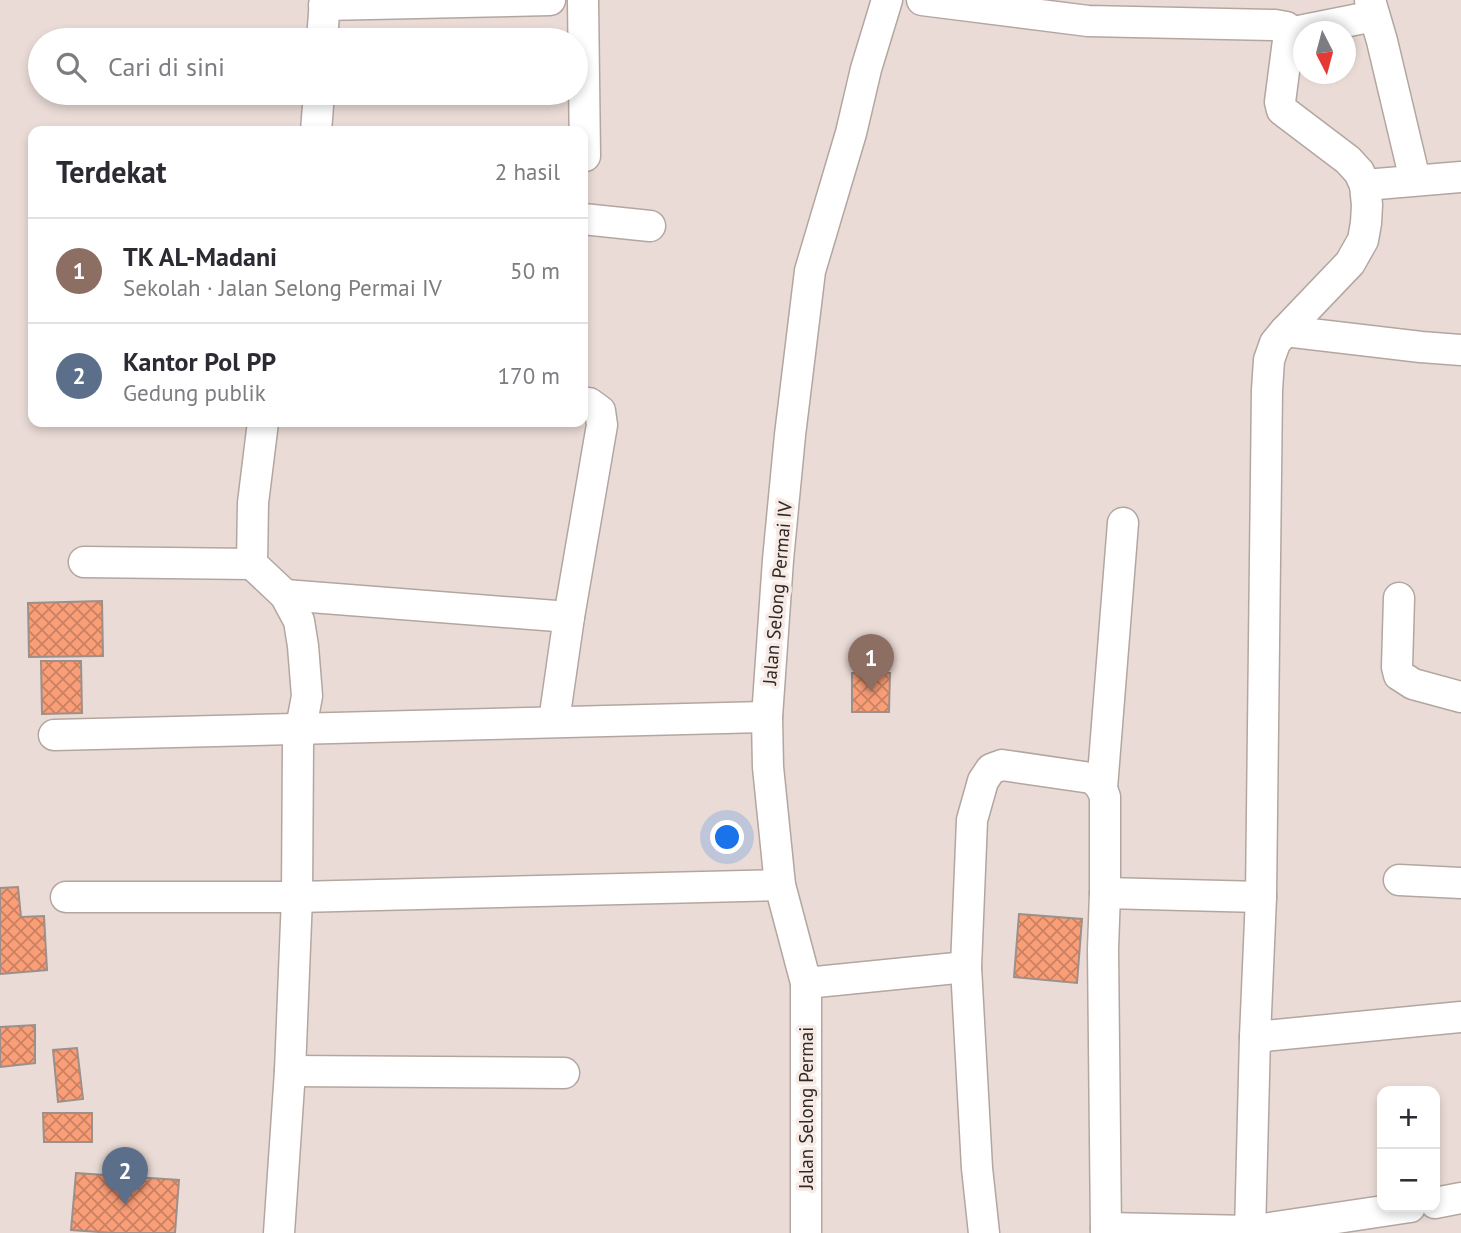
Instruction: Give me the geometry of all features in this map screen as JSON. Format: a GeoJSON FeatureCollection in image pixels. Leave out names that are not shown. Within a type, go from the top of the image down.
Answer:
{"type":"FeatureCollection","features":[{"type":"Feature","properties":{"kind":"street"},"geometry":{"type":"LineString","coordinates":[[323,28],[325,3],[550,0]]}},
{"type":"Feature","properties":{"kind":"street"},"geometry":{"type":"LineString","coordinates":[[583,0],[583,28]]}},
{"type":"Feature","properties":{"kind":"street","name":"Jalan Selong Permai IV"},"geometry":{"type":"LineString","coordinates":[[806,983],[780,885],[768,767],[767,717],[782,518],[810,271],[852,134],[866,69],[887,0]]}},
{"type":"Feature","properties":{"kind":"street"},"geometry":{"type":"LineString","coordinates":[[922,0],[1089,10],[1286,27],[1289,33],[1280,102],[1282,110],[1348,160],[1359,172],[1365,185],[1367,223],[1363,240],[1350,263],[1284,331],[1275,343],[1269,360],[1261,897],[1250,1232]]}},
{"type":"Feature","properties":{"kind":"street"},"geometry":{"type":"LineString","coordinates":[[1289,33],[1372,8],[1415,180]]}},
{"type":"Feature","properties":{"kind":"street"},"geometry":{"type":"LineString","coordinates":[[316,126],[318,105]]}},
{"type":"Feature","properties":{"kind":"street"},"geometry":{"type":"LineString","coordinates":[[584,105],[585,126]]}},
{"type":"Feature","properties":{"kind":"street"},"geometry":{"type":"LineString","coordinates":[[1365,185],[1461,177]]}},
{"type":"Feature","properties":{"kind":"street"},"geometry":{"type":"LineString","coordinates":[[588,220],[650,226]]}},
{"type":"Feature","properties":{"kind":"street"},"geometry":{"type":"LineString","coordinates":[[1284,331],[1461,350]]}},
{"type":"Feature","properties":{"kind":"street"},"geometry":{"type":"LineString","coordinates":[[554,721],[602,425],[600,411],[588,403]]}},
{"type":"Feature","properties":{"kind":"street"},"geometry":{"type":"LineString","coordinates":[[252,564],[253,503],[262,427]]}},
{"type":"Feature","properties":{"kind":"street"},"geometry":{"type":"LineString","coordinates":[[1102,788],[1123,523]]}},
{"type":"Feature","properties":{"kind":"street"},"geometry":{"type":"LineString","coordinates":[[84,562],[252,564],[285,595],[299,621],[307,696],[298,744],[297,897],[290,1071],[279,1233]]}},
{"type":"Feature","properties":{"kind":"street"},"geometry":{"type":"LineString","coordinates":[[285,595],[569,617]]}},
{"type":"Feature","properties":{"kind":"street"},"geometry":{"type":"LineString","coordinates":[[1399,598],[1399,675],[1413,684],[1461,697]]}},
{"type":"Feature","properties":{"kind":"street"},"geometry":{"type":"LineString","coordinates":[[54,735],[767,717]]}},
{"type":"Feature","properties":{"kind":"street"},"geometry":{"type":"LineString","coordinates":[[984,1233],[977,1168],[967,967],[972,820],[983,781],[991,769],[1002,765],[1091,778],[1102,788],[1105,797],[1103,950],[1106,1231],[1250,1232],[1378,1212]]}},
{"type":"Feature","properties":{"kind":"street"},"geometry":{"type":"LineString","coordinates":[[1399,880],[1461,883]]}},
{"type":"Feature","properties":{"kind":"street"},"geometry":{"type":"LineString","coordinates":[[66,897],[297,897],[780,885]]}},
{"type":"Feature","properties":{"kind":"street"},"geometry":{"type":"LineString","coordinates":[[1105,894],[1261,897]]}},
{"type":"Feature","properties":{"kind":"street"},"geometry":{"type":"LineString","coordinates":[[806,983],[967,967]]}},
{"type":"Feature","properties":{"kind":"street","name":"Jalan Selong Permai"},"geometry":{"type":"LineString","coordinates":[[806,983],[806,1233]]}},
{"type":"Feature","properties":{"kind":"street"},"geometry":{"type":"LineString","coordinates":[[1255,1037],[1461,1017]]}},
{"type":"Feature","properties":{"kind":"street"},"geometry":{"type":"LineString","coordinates":[[290,1071],[564,1073]]}},
{"type":"Feature","properties":{"kind":"street"},"geometry":{"type":"LineString","coordinates":[[1440,1202],[1461,1198]]}},
{"type":"Feature","properties":{"kind":"building"},"geometry":{"type":"Polygon","coordinates":[[[102,601],[103,656],[29,657],[28,603],[102,601]]]}},
{"type":"Feature","properties":{"kind":"building"},"geometry":{"type":"Polygon","coordinates":[[[41,661],[81,661],[82,713],[42,714],[41,661]]]}},
{"type":"Feature","properties":{"kind":"building"},"geometry":{"type":"Polygon","coordinates":[[[852,673],[890,673],[889,712],[852,712],[852,673]]]}},
{"type":"Feature","properties":{"kind":"building"},"geometry":{"type":"Polygon","coordinates":[[[18,887],[21,917],[44,916],[47,970],[0,974],[0,888],[18,887]]]}},
{"type":"Feature","properties":{"kind":"building"},"geometry":{"type":"Polygon","coordinates":[[[1019,914],[1082,919],[1077,983],[1014,977],[1019,914]]]}},
{"type":"Feature","properties":{"kind":"building"},"geometry":{"type":"Polygon","coordinates":[[[35,1025],[35,1063],[0,1067],[0,1027],[35,1025]]]}},
{"type":"Feature","properties":{"kind":"building"},"geometry":{"type":"Polygon","coordinates":[[[77,1048],[83,1099],[58,1102],[53,1050],[77,1048]]]}},
{"type":"Feature","properties":{"kind":"building"},"geometry":{"type":"Polygon","coordinates":[[[43,1113],[92,1113],[92,1142],[44,1142],[43,1113]]]}},
{"type":"Feature","properties":{"kind":"building"},"geometry":{"type":"Polygon","coordinates":[[[76,1173],[179,1180],[175,1233],[71,1230],[76,1173]]]}},
{"type":"Feature","properties":{"kind":"place","name":"TK AL-Madani"},"geometry":{"type":"Point","coordinates":[871,692]}},
{"type":"Feature","properties":{"kind":"place","name":"Kantor Pol PP"},"geometry":{"type":"Point","coordinates":[125,1205]}}]}
